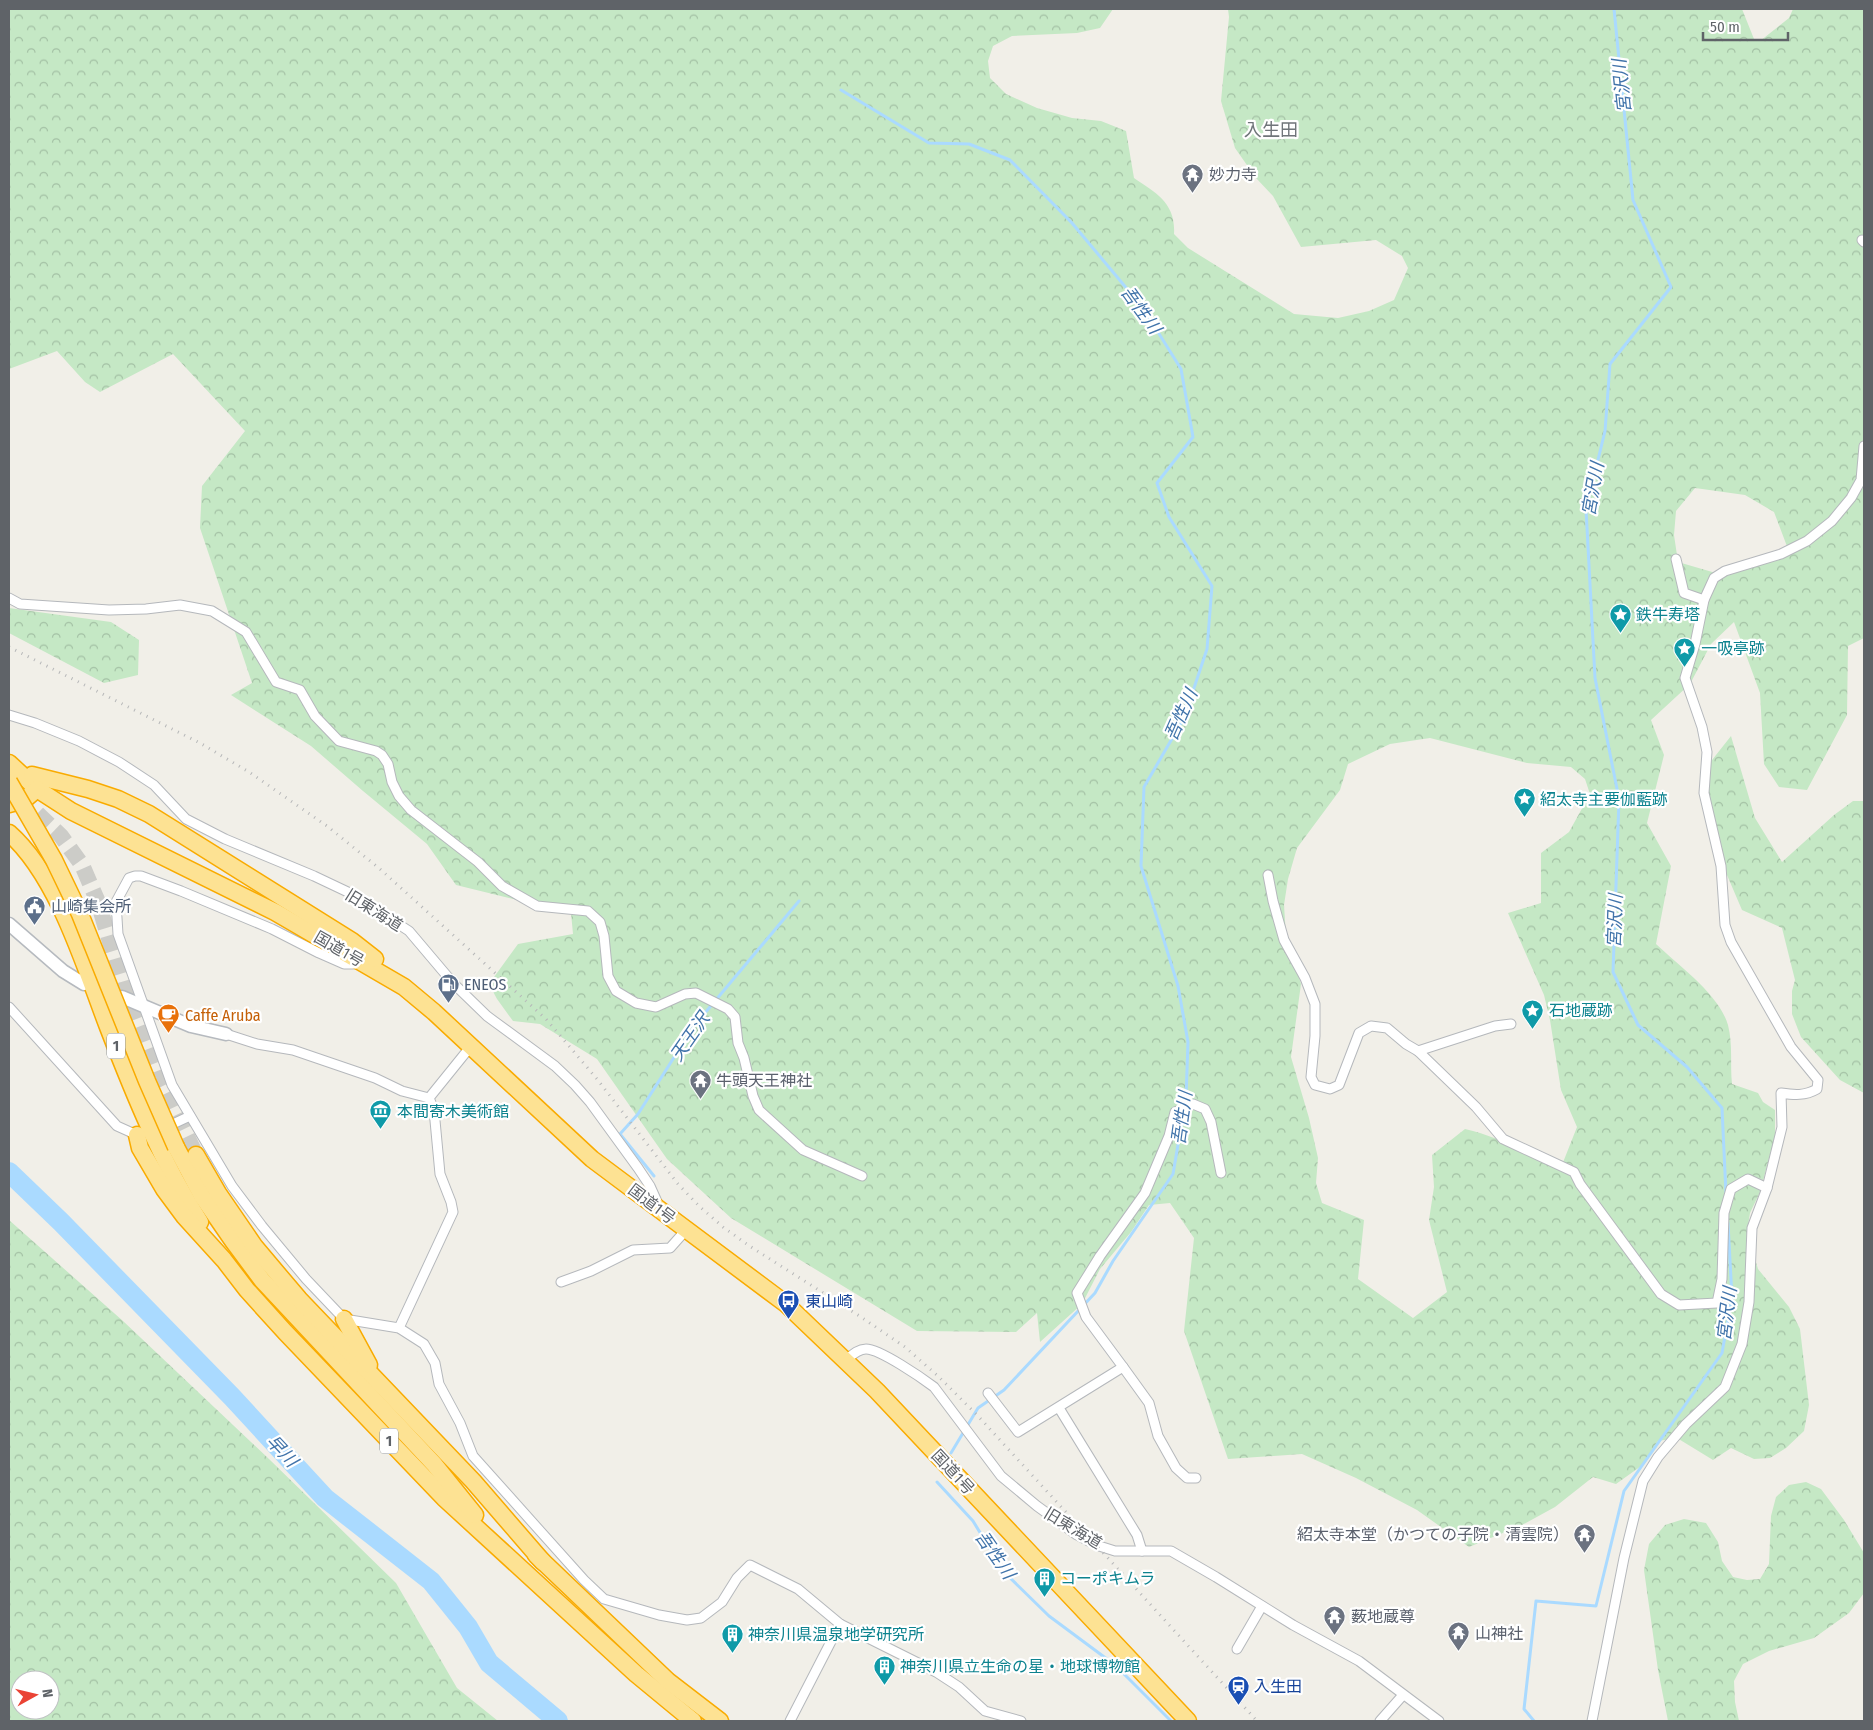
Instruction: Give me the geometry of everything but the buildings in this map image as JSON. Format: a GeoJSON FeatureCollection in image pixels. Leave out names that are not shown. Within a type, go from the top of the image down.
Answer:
{"type":"FeatureCollection","features":[{"type":"Feature","properties":{"kind":"highway","name":"国道1号"},"geometry":{"type":"LineString","coordinates":[[9,763],[71,811],[275,912],[404,987],[592,1159],[786,1304],[846,1360],[1188,1721]]}},
{"type":"Feature","properties":{"kind":"highway","name":"国道1号"},"geometry":{"type":"LineString","coordinates":[[9,774],[34,782]]}},
{"type":"Feature","properties":{"kind":"highway","name":"1"},"geometry":{"type":"LineString","coordinates":[[9,782],[54,860],[76,906],[147,1082],[176,1147],[202,1196],[262,1280],[434,1464],[471,1510],[567,1611]]}},
{"type":"Feature","properties":{"kind":"highway"},"geometry":{"type":"LineString","coordinates":[[9,804],[24,800],[34,782],[88,789],[149,814],[352,942],[378,962],[404,987]]}},
{"type":"Feature","properties":{"kind":"highway","name":"1"},"geometry":{"type":"LineString","coordinates":[[9,833],[36,864],[53,892],[76,943],[131,1086],[158,1147],[193,1211],[224,1260]]}},
{"type":"Feature","properties":{"kind":"highway","name":"1"},"geometry":{"type":"LineString","coordinates":[[141,1135],[140,1148],[164,1189],[184,1216],[285,1332],[444,1498],[636,1674],[693,1721]]}},
{"type":"Feature","properties":{"kind":"highway","name":"1"},"geometry":{"type":"LineString","coordinates":[[196,1155],[218,1193],[255,1247],[299,1299],[473,1481],[543,1562]]}},
{"type":"Feature","properties":{"kind":"highway","name":"1"},"geometry":{"type":"LineString","coordinates":[[344,1319],[379,1382]]}},
{"type":"Feature","properties":{"kind":"highway","name":"1"},"geometry":{"type":"LineString","coordinates":[[434,1464],[481,1503],[668,1680],[720,1721]]}},
{"type":"Feature","properties":{"kind":"street"},"geometry":{"type":"LineString","coordinates":[[1592,1721],[1624,1558],[1643,1482],[1658,1457],[1686,1424],[1725,1387],[1742,1344],[1749,1302],[1752,1228],[1767,1188],[1782,1127],[1781,1093],[1792,1095],[1808,1094],[1816,1090],[1818,1080],[1791,1047],[1731,942],[1725,925],[1721,866],[1704,793],[1707,752],[1702,727],[1685,678],[1695,644],[1704,600],[1714,578],[1725,571],[1782,554],[1807,541],[1832,521],[1851,498],[1860,480],[1864,446]]}},
{"type":"Feature","properties":{"kind":"street"},"geometry":{"type":"LineString","coordinates":[[1676,559],[1684,593],[1704,600]]}},
{"type":"Feature","properties":{"kind":"street"},"geometry":{"type":"LineString","coordinates":[[9,598],[20,604],[109,610],[146,609],[180,605],[212,611],[246,632],[276,682],[300,690],[316,716],[339,741],[376,750],[382,755],[388,764],[392,782],[399,796],[412,810],[478,862],[502,886],[537,906],[588,911],[600,922],[604,936],[608,976],[616,991],[636,1003],[656,1007],[685,994],[696,993],[728,1009],[735,1017],[738,1043],[744,1058],[753,1096],[759,1110],[803,1150],[862,1176]]}},
{"type":"Feature","properties":{"kind":"street","name":"旧東海道"},"geometry":{"type":"LineString","coordinates":[[9,715],[36,723],[79,741],[119,762],[154,785],[186,820],[352,894],[409,931],[453,983],[487,1016],[555,1066],[575,1085],[590,1102],[638,1168],[650,1186],[659,1208]]}},
{"type":"Feature","properties":{"kind":"street"},"geometry":{"type":"LineString","coordinates":[[1268,875],[1272,901],[1284,940],[1305,978],[1315,1004],[1315,1036],[1311,1076],[1315,1084],[1330,1089],[1339,1085],[1359,1034],[1371,1026],[1388,1028],[1406,1044],[1418,1051],[1476,1107],[1503,1139],[1574,1172],[1580,1184],[1661,1294],[1679,1305],[1717,1303],[1722,1280],[1724,1213],[1731,1188],[1748,1179],[1767,1188]]}},
{"type":"Feature","properties":{"kind":"street"},"geometry":{"type":"LineString","coordinates":[[367,965],[344,964],[272,929],[181,891],[134,876],[130,878],[116,902],[118,934],[172,1085],[232,1186],[306,1279],[344,1319],[399,1328],[424,1344],[436,1363],[439,1384],[460,1423],[473,1456],[584,1580],[604,1599],[659,1615],[687,1620],[700,1618],[722,1602],[737,1578],[750,1565],[798,1589],[840,1624],[936,1672],[959,1687],[985,1711],[1021,1721]]}},
{"type":"Feature","properties":{"kind":"street"},"geometry":{"type":"LineString","coordinates":[[11,930],[63,971],[84,984]]}},
{"type":"Feature","properties":{"kind":"street"},"geometry":{"type":"LineString","coordinates":[[122,997],[191,1026],[257,1044],[293,1050],[375,1078],[402,1091],[429,1098]]}},
{"type":"Feature","properties":{"kind":"street"},"geometry":{"type":"LineString","coordinates":[[9,1007],[117,1126],[141,1135]]}},
{"type":"Feature","properties":{"kind":"street"},"geometry":{"type":"LineString","coordinates":[[1418,1051],[1495,1026],[1511,1024]]}},
{"type":"Feature","properties":{"kind":"street"},"geometry":{"type":"LineString","coordinates":[[429,1098],[470,1046]]}},
{"type":"Feature","properties":{"kind":"street"},"geometry":{"type":"LineString","coordinates":[[399,1328],[451,1220],[453,1212],[440,1174],[434,1110],[429,1098]]}},
{"type":"Feature","properties":{"kind":"street"},"geometry":{"type":"LineString","coordinates":[[1196,1478],[1187,1478],[1176,1468],[1158,1436],[1149,1403],[1086,1317],[1077,1293],[1100,1256],[1145,1193],[1169,1136],[1175,1112],[1194,1104],[1205,1109],[1211,1122],[1221,1173]]}},
{"type":"Feature","properties":{"kind":"street"},"geometry":{"type":"LineString","coordinates":[[175,1123],[190,1116]]}},
{"type":"Feature","properties":{"kind":"street"},"geometry":{"type":"LineString","coordinates":[[561,1282],[591,1271],[633,1250],[670,1248],[686,1230]]}},
{"type":"Feature","properties":{"kind":"street","name":"旧東海道"},"geometry":{"type":"LineString","coordinates":[[846,1360],[858,1351],[870,1349],[934,1387],[1001,1476],[1037,1506],[1077,1535],[1096,1545],[1115,1551],[1171,1551],[1216,1576],[1293,1625],[1359,1661],[1440,1721]]}},
{"type":"Feature","properties":{"kind":"street"},"geometry":{"type":"LineString","coordinates":[[988,1393],[1018,1432],[1124,1367]]}},
{"type":"Feature","properties":{"kind":"street"},"geometry":{"type":"LineString","coordinates":[[1059,1408],[1137,1536],[1142,1551]]}},
{"type":"Feature","properties":{"kind":"street"},"geometry":{"type":"LineString","coordinates":[[1237,1649],[1262,1606]]}},
{"type":"Feature","properties":{"kind":"street"},"geometry":{"type":"LineString","coordinates":[[790,1721],[840,1624]]}},
{"type":"Feature","properties":{"kind":"street"},"geometry":{"type":"LineString","coordinates":[[1380,1721],[1403,1695]]}},
{"type":"Feature","properties":{"kind":"green space"},"geometry":{"type":"Polygon","coordinates":[[[9,9],[1113,9],[1100,28],[1077,33],[1012,36],[993,46],[988,61],[990,78],[1006,94],[1037,108],[1072,118],[1101,121],[1126,131],[1134,178],[1163,200],[1172,214],[1174,234],[1188,248],[1294,314],[1338,318],[1369,311],[1394,300],[1408,268],[1402,256],[1376,240],[1301,247],[1273,196],[1256,178],[1235,148],[1221,101],[1229,17],[1228,9],[1742,9],[1754,39],[1760,41],[1789,18],[1793,9],[1864,9],[1864,638],[1848,646],[1847,715],[1807,790],[1779,787],[1764,764],[1760,693],[1734,622],[1711,644],[1690,684],[1651,720],[1664,755],[1647,823],[1671,866],[1656,944],[1697,981],[1716,1002],[1723,1014],[1728,1025],[1730,1040],[1732,1084],[1758,1093],[1763,1102],[1775,1110],[1775,1136],[1760,1192],[1750,1213],[1747,1232],[1758,1269],[1789,1307],[1800,1329],[1809,1405],[1804,1431],[1786,1448],[1770,1458],[1754,1459],[1731,1448],[1713,1460],[1677,1438],[1658,1441],[1644,1464],[1616,1484],[1593,1477],[1555,1507],[1522,1525],[1469,1547],[1417,1510],[1356,1478],[1302,1454],[1228,1459],[1184,1331],[1194,1238],[1170,1203],[1149,1205],[1131,1232],[1100,1269],[1082,1304],[1040,1342],[1037,1313],[1016,1332],[917,1331],[731,1218],[667,1159],[597,1059],[540,1024],[513,1021],[489,984],[518,944],[573,934],[571,913],[456,885],[427,844],[311,746],[231,695],[252,683],[200,528],[202,486],[245,431],[173,354],[100,392],[85,382],[57,351],[9,369],[9,9]],[[1695,488],[1676,511],[1674,535],[1678,562],[1726,576],[1788,549],[1774,512],[1745,495],[1695,488]],[[1430,738],[1390,744],[1348,764],[1340,790],[1297,848],[1288,879],[1284,905],[1286,936],[1301,984],[1291,1057],[1309,1118],[1318,1158],[1316,1183],[1322,1203],[1364,1220],[1358,1279],[1413,1318],[1447,1292],[1429,1220],[1434,1187],[1432,1155],[1465,1129],[1502,1141],[1560,1170],[1577,1127],[1561,1090],[1550,1020],[1544,995],[1508,913],[1541,903],[1541,853],[1569,832],[1590,794],[1585,779],[1571,767],[1527,763],[1430,738]]]}},
{"type":"Feature","properties":{"kind":"green space"},"geometry":{"type":"Polygon","coordinates":[[[9,608],[111,622],[139,640],[138,675],[104,683],[9,633],[9,608]]]}},
{"type":"Feature","properties":{"kind":"green space"},"geometry":{"type":"Polygon","coordinates":[[[1731,736],[1755,818],[1782,862],[1834,815],[1853,801],[1864,801],[1864,1093],[1840,1080],[1801,1037],[1792,1014],[1792,991],[1795,980],[1782,928],[1742,910],[1715,847],[1701,774],[1731,736]]]}},
{"type":"Feature","properties":{"kind":"green space"},"geometry":{"type":"Polygon","coordinates":[[[9,1220],[123,1321],[269,1459],[396,1583],[457,1688],[498,1721],[9,1721],[9,1220]]]}},
{"type":"Feature","properties":{"kind":"green space"},"geometry":{"type":"Polygon","coordinates":[[[1806,1482],[1821,1489],[1844,1520],[1864,1553],[1864,1593],[1849,1613],[1814,1638],[1769,1651],[1743,1664],[1734,1681],[1735,1702],[1739,1721],[1668,1721],[1658,1670],[1644,1570],[1649,1544],[1665,1525],[1684,1519],[1706,1523],[1718,1542],[1722,1561],[1733,1577],[1747,1580],[1760,1579],[1769,1564],[1771,1516],[1776,1497],[1789,1485],[1806,1482]]]}},
{"type":"Feature","properties":{"kind":"waterway","name":"宮沢川"},"geometry":{"type":"LineString","coordinates":[[1614,9],[1633,200],[1671,287],[1610,364],[1605,431],[1586,509],[1595,678],[1619,799],[1613,972],[1638,1025],[1687,1067],[1722,1108],[1726,1194]]}},
{"type":"Feature","properties":{"kind":"waterway","name":"吾性川"},"geometry":{"type":"LineString","coordinates":[[841,90],[929,143],[969,144],[1010,160],[1072,223],[1143,308],[1181,369],[1193,437],[1157,483],[1169,517],[1212,586],[1207,649],[1184,718],[1144,787],[1141,866],[1178,986],[1188,1042],[1186,1098],[1173,1174],[1113,1261],[1095,1293],[1004,1390],[978,1408],[951,1453]]}},
{"type":"Feature","properties":{"kind":"waterway","name":"天王沢"},"geometry":{"type":"LineString","coordinates":[[654,1176],[620,1134],[638,1114],[694,1026],[799,901]]}},
{"type":"Feature","properties":{"kind":"waterway","name":"早川"},"geometry":{"type":"LineString","coordinates":[[9,1172],[61,1222],[232,1397],[325,1498],[431,1581],[468,1627],[489,1663],[558,1721]]}},
{"type":"Feature","properties":{"kind":"waterway","name":"宮沢川"},"geometry":{"type":"LineString","coordinates":[[1534,1721],[1524,1709],[1536,1601],[1596,1606],[1624,1491],[1722,1353],[1732,1298],[1728,1223]]}},
{"type":"Feature","properties":{"kind":"waterway","name":"吾性川"},"geometry":{"type":"LineString","coordinates":[[937,1482],[973,1521],[1004,1572],[1049,1616],[1115,1665],[1171,1721]]}},
{"type":"Feature","properties":{"kind":"tunnel"},"geometry":{"type":"LineString","coordinates":[[17,801],[36,812],[61,836],[82,865],[98,902],[123,985],[158,1076],[196,1155]]}},
{"type":"Feature","properties":{"kind":"railway"},"geometry":{"type":"LineString","coordinates":[[9,647],[200,743],[249,772],[327,826],[380,869],[546,1019],[597,1079],[678,1184],[699,1206],[748,1245],[905,1347],[939,1377],[978,1416],[1257,1721]]}},
{"type":"Feature","properties":{"kind":"place","name":"妙力寺"},"geometry":{"type":"Point","coordinates":[1193,193]}},
{"type":"Feature","properties":{"kind":"place","name":"鉄牛寿塔"},"geometry":{"type":"Point","coordinates":[1620,633]}},
{"type":"Feature","properties":{"kind":"place","name":"一吸亭跡"},"geometry":{"type":"Point","coordinates":[1685,667]}},
{"type":"Feature","properties":{"kind":"place","name":"紹太寺主要伽藍跡"},"geometry":{"type":"Point","coordinates":[1524,818]}},
{"type":"Feature","properties":{"kind":"place","name":"山崎集会所"},"geometry":{"type":"Point","coordinates":[35,925]}},
{"type":"Feature","properties":{"kind":"place","name":"ENEOS"},"geometry":{"type":"Point","coordinates":[448,1003]}},
{"type":"Feature","properties":{"kind":"place","name":"石地蔵跡"},"geometry":{"type":"Point","coordinates":[1533,1029]}},
{"type":"Feature","properties":{"kind":"place","name":"Caffe Aruba"},"geometry":{"type":"Point","coordinates":[169,1034]}},
{"type":"Feature","properties":{"kind":"place","name":"牛頭天王神社"},"geometry":{"type":"Point","coordinates":[700,1099]}},
{"type":"Feature","properties":{"kind":"place","name":"本間寄木美術館"},"geometry":{"type":"Point","coordinates":[381,1130]}},
{"type":"Feature","properties":{"kind":"place","name":"東山崎"},"geometry":{"type":"Point","coordinates":[789,1320]}},
{"type":"Feature","properties":{"kind":"place","name":"紹太寺本堂（かつての子院・清雲院）"},"geometry":{"type":"Point","coordinates":[1585,1553]}},
{"type":"Feature","properties":{"kind":"place","name":"コーポキムラ"},"geometry":{"type":"Point","coordinates":[1044,1597]}},
{"type":"Feature","properties":{"kind":"place","name":"薮地蔵尊"},"geometry":{"type":"Point","coordinates":[1335,1635]}},
{"type":"Feature","properties":{"kind":"place","name":"山神社"},"geometry":{"type":"Point","coordinates":[1459,1652]}},
{"type":"Feature","properties":{"kind":"place","name":"神奈川県温泉地学研究所"},"geometry":{"type":"Point","coordinates":[732,1653]}},
{"type":"Feature","properties":{"kind":"place","name":"神奈川県立生命の星・地球博物館"},"geometry":{"type":"Point","coordinates":[884,1685]}},
{"type":"Feature","properties":{"kind":"place","name":"入生田"},"geometry":{"type":"Point","coordinates":[1238,1705]}},
{"type":"Feature","properties":{"kind":"district","name":"入生田"},"geometry":{"type":"Point","coordinates":[1271,130]}}]}
